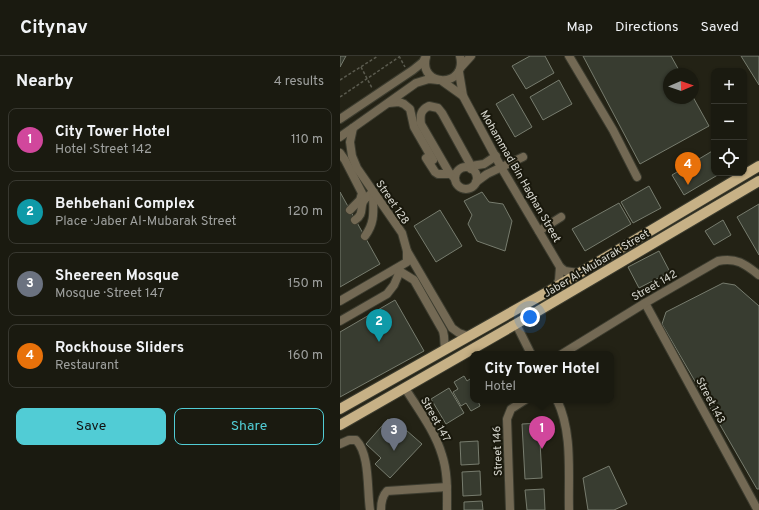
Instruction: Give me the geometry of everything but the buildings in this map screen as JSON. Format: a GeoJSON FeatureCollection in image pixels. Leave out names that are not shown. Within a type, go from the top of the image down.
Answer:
{"type":"FeatureCollection","features":[{"type":"Feature","properties":{"kind":"main road","name":"Jaber Al-Mubarak Street"},"geometry":{"type":"LineString","coordinates":[[340,409],[556,287],[759,166]]}},
{"type":"Feature","properties":{"kind":"main road","name":"Jaber Al-Mubarak Street"},"geometry":{"type":"LineString","coordinates":[[340,425],[516,324],[759,181]]}},
{"type":"Feature","properties":{"kind":"street","name":"Mohammad Bin Haghan Street"},"geometry":{"type":"LineString","coordinates":[[426,56],[425,65],[427,71],[433,77],[440,80],[463,96]]}},
{"type":"Feature","properties":{"kind":"street"},"geometry":{"type":"LineString","coordinates":[[340,119],[408,74],[423,62],[426,56]]}},
{"type":"Feature","properties":{"kind":"street","name":"Mohammad Bin Haghan Street"},"geometry":{"type":"LineString","coordinates":[[460,56],[463,96],[501,166],[560,268]]}},
{"type":"Feature","properties":{"kind":"street"},"geometry":{"type":"LineString","coordinates":[[340,137],[419,82],[429,79],[451,79],[471,56]]}},
{"type":"Feature","properties":{"kind":"street"},"geometry":{"type":"LineString","coordinates":[[569,56],[613,130],[637,177]]}},
{"type":"Feature","properties":{"kind":"street"},"geometry":{"type":"LineString","coordinates":[[389,103],[399,102],[410,109],[414,127],[433,160]]}},
{"type":"Feature","properties":{"kind":"street"},"geometry":{"type":"LineString","coordinates":[[412,120],[420,115],[422,111],[429,106],[438,108],[476,175],[476,182]]}},
{"type":"Feature","properties":{"kind":"street"},"geometry":{"type":"LineString","coordinates":[[420,115],[423,127],[452,176],[458,185],[464,189],[471,188],[482,177],[501,166],[523,157]]}},
{"type":"Feature","properties":{"kind":"street","name":"Street 128"},"geometry":{"type":"LineString","coordinates":[[353,128],[350,142],[352,156],[358,168],[402,233],[407,251],[452,328],[467,336]]}},
{"type":"Feature","properties":{"kind":"street"},"geometry":{"type":"LineString","coordinates":[[412,133],[435,172],[442,175],[452,176],[460,169],[484,164],[496,156]]}},
{"type":"Feature","properties":{"kind":"street"},"geometry":{"type":"LineString","coordinates":[[340,153],[362,192],[360,200],[350,210]]}},
{"type":"Feature","properties":{"kind":"street"},"geometry":{"type":"LineString","coordinates":[[356,220],[362,211],[363,202],[373,192]]}},
{"type":"Feature","properties":{"kind":"street"},"geometry":{"type":"LineString","coordinates":[[365,236],[371,228],[373,218],[373,192]]}},
{"type":"Feature","properties":{"kind":"street"},"geometry":{"type":"LineString","coordinates":[[539,231],[562,217]]}},
{"type":"Feature","properties":{"kind":"street"},"geometry":{"type":"LineString","coordinates":[[340,301],[398,270],[407,262],[407,251]]}},
{"type":"Feature","properties":{"kind":"street","name":"Street 142"},"geometry":{"type":"LineString","coordinates":[[567,351],[645,303],[718,261],[725,259],[737,260],[759,275]]}},
{"type":"Feature","properties":{"kind":"street"},"geometry":{"type":"LineString","coordinates":[[556,287],[559,280],[560,268],[578,273]]}},
{"type":"Feature","properties":{"kind":"street"},"geometry":{"type":"LineString","coordinates":[[340,321],[387,294],[394,284],[398,270]]}},
{"type":"Feature","properties":{"kind":"street"},"geometry":{"type":"LineString","coordinates":[[398,270],[414,280],[443,331],[445,350]]}},
{"type":"Feature","properties":{"kind":"street","name":"Street 143"},"geometry":{"type":"LineString","coordinates":[[645,303],[755,507]]}},
{"type":"Feature","properties":{"kind":"street"},"geometry":{"type":"LineString","coordinates":[[516,324],[530,351]]}},
{"type":"Feature","properties":{"kind":"street","name":"Street 147"},"geometry":{"type":"LineString","coordinates":[[405,388],[436,439],[445,464],[447,510]]}},
{"type":"Feature","properties":{"kind":"street","name":"Street 146"},"geometry":{"type":"LineString","coordinates":[[510,510],[507,416],[511,408],[520,403]]}},
{"type":"Feature","properties":{"kind":"street"},"geometry":{"type":"LineString","coordinates":[[558,403],[563,414],[566,429],[569,510]]}},
{"type":"Feature","properties":{"kind":"street"},"geometry":{"type":"LineString","coordinates":[[340,444],[349,440],[356,440],[360,445],[366,467],[370,510]]}},
{"type":"Feature","properties":{"kind":"street"},"geometry":{"type":"LineString","coordinates":[[381,510],[381,500],[387,490],[447,487]]}},
{"type":"Feature","properties":{"kind":"path"},"geometry":{"type":"LineString","coordinates":[[340,80],[378,56]]}},
{"type":"Feature","properties":{"kind":"path"},"geometry":{"type":"LineString","coordinates":[[340,97],[399,57],[408,74]]}},
{"type":"Feature","properties":{"kind":"place","name":"Rockhouse Sliders"},"geometry":{"type":"Point","coordinates":[688,185]}},
{"type":"Feature","properties":{"kind":"place","name":"Behbehani Complex"},"geometry":{"type":"Point","coordinates":[379,342]}},
{"type":"Feature","properties":{"kind":"place","name":"City Tower Hotel"},"geometry":{"type":"Point","coordinates":[542,449]}},
{"type":"Feature","properties":{"kind":"place","name":"Sheereen Mosque"},"geometry":{"type":"Point","coordinates":[394,451]}}]}
